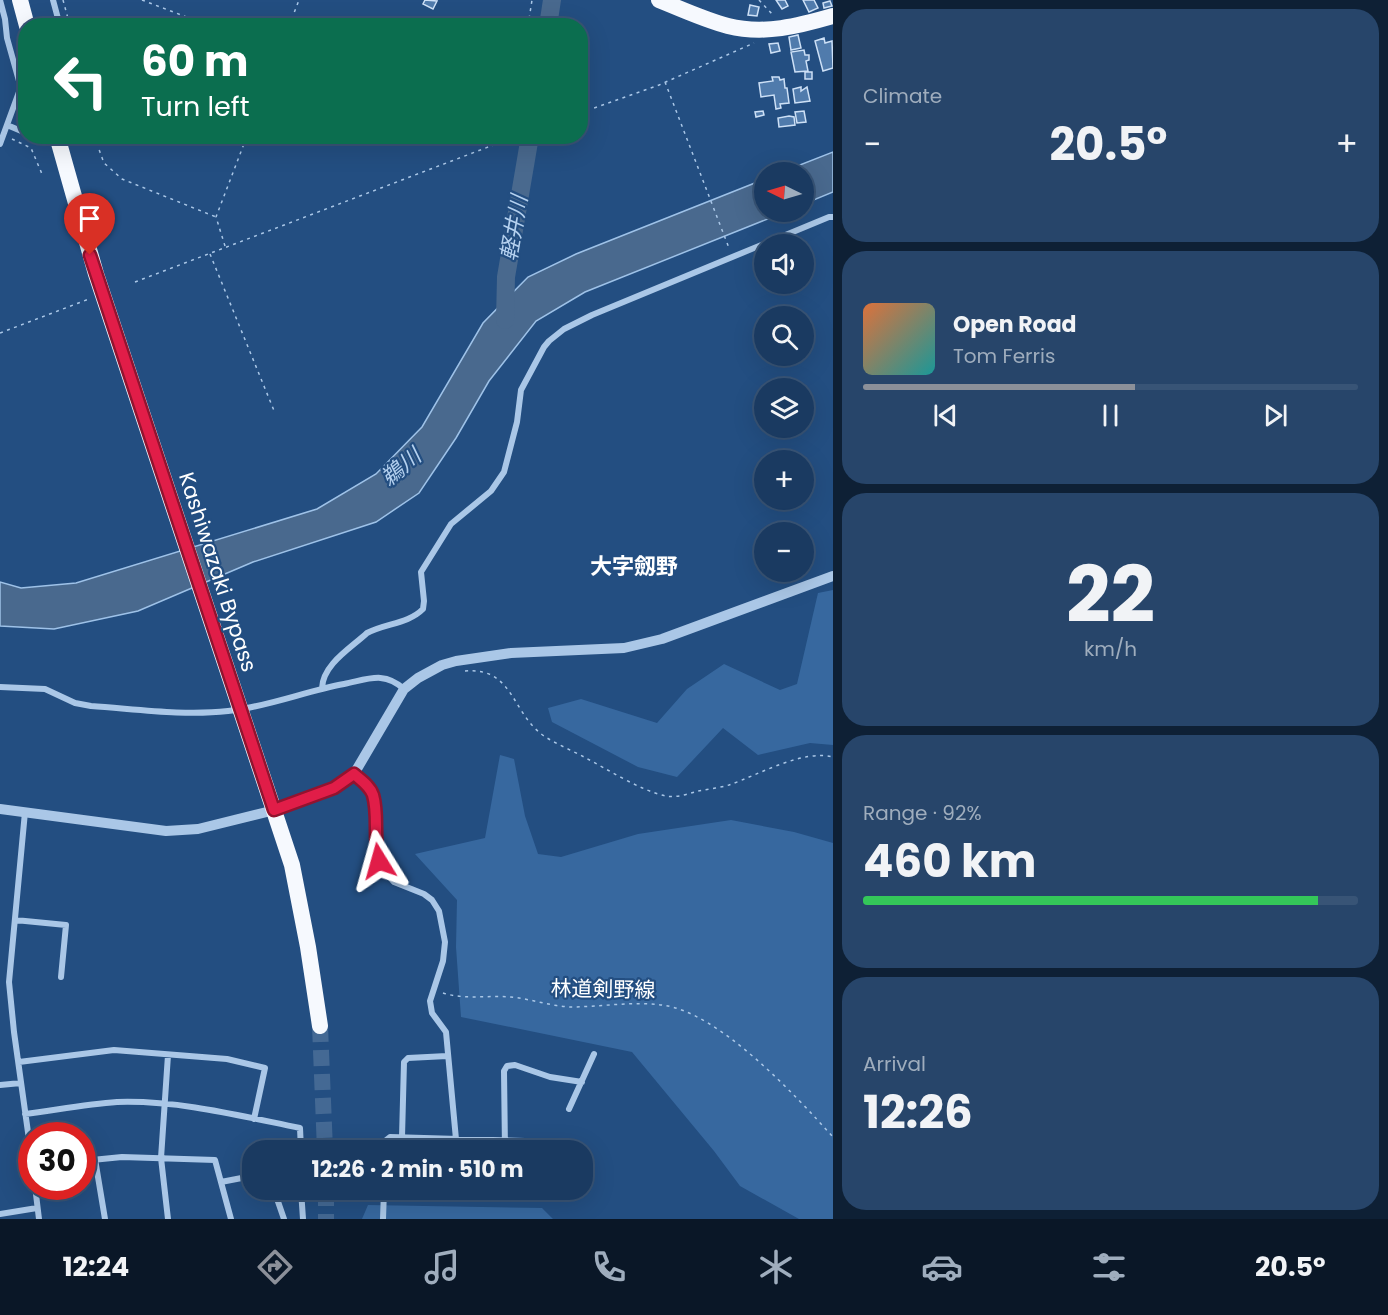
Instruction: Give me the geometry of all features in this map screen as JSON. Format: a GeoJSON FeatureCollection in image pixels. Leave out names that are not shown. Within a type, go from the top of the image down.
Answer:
{"type":"FeatureCollection","features":[{"type":"Feature","properties":{"kind":"highway"},"geometry":{"type":"LineString","coordinates":[[20,0],[25,18]]}},
{"type":"Feature","properties":{"kind":"highway"},"geometry":{"type":"LineString","coordinates":[[659,0],[730,26],[767,29],[792,27],[833,16]]}},
{"type":"Feature","properties":{"kind":"highway","name":"Kashiwazaki Bypass"},"geometry":{"type":"LineString","coordinates":[[59,144],[96,274],[292,865],[320,1026]]}},
{"type":"Feature","properties":{"kind":"street"},"geometry":{"type":"LineString","coordinates":[[0,0],[7,38],[18,74]]}},
{"type":"Feature","properties":{"kind":"street"},"geometry":{"type":"LineString","coordinates":[[53,0],[58,18]]}},
{"type":"Feature","properties":{"kind":"street"},"geometry":{"type":"LineString","coordinates":[[0,144],[18,95]]}},
{"type":"Feature","properties":{"kind":"street"},"geometry":{"type":"LineString","coordinates":[[7,125],[18,130]]}},
{"type":"Feature","properties":{"kind":"street"},"geometry":{"type":"LineString","coordinates":[[322,688],[322,677],[328,669],[367,633],[412,619],[423,609],[422,572],[451,524],[491,491],[504,472],[517,422],[521,390],[549,341],[564,329],[592,315],[833,217]]}},
{"type":"Feature","properties":{"kind":"street"},"geometry":{"type":"LineString","coordinates":[[0,808],[166,831],[198,829],[274,810],[334,788],[354,774],[404,689],[418,678],[442,665],[502,654],[624,648],[645,644],[833,576]]}},
{"type":"Feature","properties":{"kind":"street"},"geometry":{"type":"LineString","coordinates":[[0,687],[45,689],[75,703],[91,706],[194,712],[240,710],[322,688],[380,677],[394,681],[404,689]]}},
{"type":"Feature","properties":{"kind":"street"},"geometry":{"type":"LineString","coordinates":[[354,774],[372,794],[375,847],[379,861],[394,882],[424,894],[432,900],[439,911],[445,942],[443,961],[430,1001],[432,1013],[446,1032],[455,1140],[402,1137],[390,1137],[386,1140]]}},
{"type":"Feature","properties":{"kind":"street"},"geometry":{"type":"LineString","coordinates":[[25,812],[9,982],[26,1122]]}},
{"type":"Feature","properties":{"kind":"street"},"geometry":{"type":"LineString","coordinates":[[15,920],[66,925],[61,977]]}},
{"type":"Feature","properties":{"kind":"street"},"geometry":{"type":"LineString","coordinates":[[19,1062],[114,1050],[227,1059],[265,1068],[255,1119]]}},
{"type":"Feature","properties":{"kind":"street"},"geometry":{"type":"LineString","coordinates":[[569,1109],[594,1054]]}},
{"type":"Feature","properties":{"kind":"street"},"geometry":{"type":"LineString","coordinates":[[168,1055],[161,1158],[168,1219]]}},
{"type":"Feature","properties":{"kind":"street"},"geometry":{"type":"LineString","coordinates":[[402,1137],[404,1062],[408,1059],[447,1056]]}},
{"type":"Feature","properties":{"kind":"street"},"geometry":{"type":"LineString","coordinates":[[505,1140],[504,1071],[507,1066],[515,1065],[550,1077],[582,1082]]}},
{"type":"Feature","properties":{"kind":"street"},"geometry":{"type":"LineString","coordinates":[[0,1085],[21,1083]]}},
{"type":"Feature","properties":{"kind":"street"},"geometry":{"type":"LineString","coordinates":[[25,1114],[117,1102],[165,1105],[208,1110],[300,1128],[301,1140]]}},
{"type":"Feature","properties":{"kind":"street"},"geometry":{"type":"LineString","coordinates":[[96,1159],[122,1157],[215,1160],[231,1219]]}},
{"type":"Feature","properties":{"kind":"street"},"geometry":{"type":"LineString","coordinates":[[96,1165],[105,1219]]}},
{"type":"Feature","properties":{"kind":"street"},"geometry":{"type":"LineString","coordinates":[[220,1182],[242,1178]]}},
{"type":"Feature","properties":{"kind":"street"},"geometry":{"type":"LineString","coordinates":[[36,1200],[39,1219]]}},
{"type":"Feature","properties":{"kind":"street"},"geometry":{"type":"LineString","coordinates":[[277,1200],[284,1219]]}},
{"type":"Feature","properties":{"kind":"street"},"geometry":{"type":"LineString","coordinates":[[302,1200],[303,1219]]}},
{"type":"Feature","properties":{"kind":"street"},"geometry":{"type":"LineString","coordinates":[[383,1219],[384,1200]]}},
{"type":"Feature","properties":{"kind":"street"},"geometry":{"type":"LineString","coordinates":[[0,1214],[37,1208]]}},
{"type":"Feature","properties":{"kind":"path"},"geometry":{"type":"LineString","coordinates":[[63,0],[68,18]]}},
{"type":"Feature","properties":{"kind":"path"},"geometry":{"type":"LineString","coordinates":[[142,0],[189,18]]}},
{"type":"Feature","properties":{"kind":"path"},"geometry":{"type":"LineString","coordinates":[[292,18],[299,0]]}},
{"type":"Feature","properties":{"kind":"path"},"geometry":{"type":"LineString","coordinates":[[529,18],[532,0]]}},
{"type":"Feature","properties":{"kind":"path"},"geometry":{"type":"LineString","coordinates":[[588,110],[665,82],[750,45],[758,41],[767,29]]}},
{"type":"Feature","properties":{"kind":"path"},"geometry":{"type":"LineString","coordinates":[[665,82],[730,252]]}},
{"type":"Feature","properties":{"kind":"path"},"geometry":{"type":"LineString","coordinates":[[4,135],[18,141]]}},
{"type":"Feature","properties":{"kind":"path"},"geometry":{"type":"LineString","coordinates":[[24,144],[29,146],[42,174]]}},
{"type":"Feature","properties":{"kind":"path"},"geometry":{"type":"LineString","coordinates":[[97,144],[104,163],[122,179],[216,217]]}},
{"type":"Feature","properties":{"kind":"path"},"geometry":{"type":"LineString","coordinates":[[225,247],[216,217],[244,144]]}},
{"type":"Feature","properties":{"kind":"path"},"geometry":{"type":"LineString","coordinates":[[135,282],[495,144]]}},
{"type":"Feature","properties":{"kind":"path"},"geometry":{"type":"LineString","coordinates":[[210,254],[275,413]]}},
{"type":"Feature","properties":{"kind":"path"},"geometry":{"type":"LineString","coordinates":[[0,333],[93,298]]}},
{"type":"Feature","properties":{"kind":"path"},"geometry":{"type":"LineString","coordinates":[[464,671],[493,674],[504,683],[524,714],[543,735],[610,771],[663,795],[678,796],[727,785],[779,765],[813,756],[833,757]]}},
{"type":"Feature","properties":{"kind":"path","name":"林道剣野線"},"geometry":{"type":"LineString","coordinates":[[433,990],[456,996],[513,997],[569,1007],[646,1004],[663,1005],[682,1011],[701,1019],[763,1066],[787,1087],[833,1137]]}},
{"type":"Feature","properties":{"kind":"shaded area"},"geometry":{"type":"Polygon","coordinates":[[[833,590],[833,745],[810,743],[758,755],[723,728],[677,777],[638,767],[552,722],[548,708],[581,699],[657,723],[687,689],[724,664],[780,690],[797,684],[818,593],[833,590]]]}},
{"type":"Feature","properties":{"kind":"shaded area"},"geometry":{"type":"Polygon","coordinates":[[[500,755],[514,759],[525,816],[538,854],[561,857],[638,834],[731,820],[794,832],[833,843],[833,1219],[799,1219],[740,1186],[632,1052],[461,1017],[456,947],[457,900],[415,854],[485,838],[500,755]]]}},
{"type":"Feature","properties":{"kind":"shaded area"},"geometry":{"type":"Polygon","coordinates":[[[368,1205],[542,1208],[553,1219],[362,1219],[368,1205]]]}},
{"type":"Feature","properties":{"kind":"water"},"geometry":{"type":"Polygon","coordinates":[[[833,152],[833,192],[814,200],[814,162],[808,162],[833,152]]]}},
{"type":"Feature","properties":{"kind":"water","name":"鵜川"},"geometry":{"type":"Polygon","coordinates":[[[754,183],[754,222],[760,222],[585,292],[536,321],[489,381],[456,438],[419,493],[376,522],[253,562],[138,611],[54,629],[0,626],[0,582],[21,588],[76,583],[317,509],[376,474],[422,427],[483,323],[528,277],[576,254],[754,183]]]}},
{"type":"Feature","properties":{"kind":"building"},"geometry":{"type":"Polygon","coordinates":[[[425,0],[437,1],[433,9],[423,4],[425,0]]]}},
{"type":"Feature","properties":{"kind":"building"},"geometry":{"type":"Polygon","coordinates":[[[776,0],[785,0],[788,6],[782,9],[776,0]]]}},
{"type":"Feature","properties":{"kind":"building"},"geometry":{"type":"Polygon","coordinates":[[[803,0],[814,0],[818,8],[809,12],[803,0]]]}},
{"type":"Feature","properties":{"kind":"building"},"geometry":{"type":"Polygon","coordinates":[[[830,1],[832,6],[824,8],[823,3],[830,1]]]}},
{"type":"Feature","properties":{"kind":"building"},"geometry":{"type":"Polygon","coordinates":[[[750,5],[759,7],[757,16],[748,15],[750,5]]]}},
{"type":"Feature","properties":{"kind":"building"},"geometry":{"type":"Polygon","coordinates":[[[798,35],[801,48],[791,50],[789,37],[798,35]]]}},
{"type":"Feature","properties":{"kind":"building"},"geometry":{"type":"Polygon","coordinates":[[[824,38],[825,43],[832,41],[833,68],[823,71],[815,41],[824,38]]]}},
{"type":"Feature","properties":{"kind":"building"},"geometry":{"type":"Polygon","coordinates":[[[778,43],[780,51],[771,53],[769,44],[778,43]]]}},
{"type":"Feature","properties":{"kind":"building"},"geometry":{"type":"Polygon","coordinates":[[[804,50],[805,55],[809,55],[809,60],[806,61],[808,71],[795,72],[791,52],[804,50]]]}},
{"type":"Feature","properties":{"kind":"building"},"geometry":{"type":"Polygon","coordinates":[[[805,72],[812,72],[812,79],[805,79],[805,72]]]}},
{"type":"Feature","properties":{"kind":"building"},"geometry":{"type":"Polygon","coordinates":[[[772,77],[784,79],[785,88],[787,88],[789,103],[780,104],[781,108],[776,109],[774,95],[761,97],[759,83],[773,81],[772,77]]]}},
{"type":"Feature","properties":{"kind":"building"},"geometry":{"type":"Polygon","coordinates":[[[801,87],[801,91],[807,87],[810,101],[795,103],[793,89],[801,87]]]}},
{"type":"Feature","properties":{"kind":"building"},"geometry":{"type":"Polygon","coordinates":[[[763,111],[764,115],[756,117],[755,112],[763,111]]]}},
{"type":"Feature","properties":{"kind":"building"},"geometry":{"type":"Polygon","coordinates":[[[804,111],[806,122],[797,123],[795,112],[804,111]]]}},
{"type":"Feature","properties":{"kind":"building"},"geometry":{"type":"Polygon","coordinates":[[[794,117],[795,125],[779,127],[778,118],[794,117]]]}},
{"type":"Feature","properties":{"kind":"waterway","name":"軽井川"},"geometry":{"type":"LineString","coordinates":[[549,18],[552,0]]}},
{"type":"Feature","properties":{"kind":"waterway","name":"軽井川"},"geometry":{"type":"LineString","coordinates":[[505,320],[506,277],[529,144]]}},
{"type":"Feature","properties":{"kind":"tunnel"},"geometry":{"type":"LineString","coordinates":[[320,1026],[325,1140]]}},
{"type":"Feature","properties":{"kind":"tunnel"},"geometry":{"type":"LineString","coordinates":[[326,1200],[326,1219]]}},
{"type":"Feature","properties":{"kind":"district","name":"大字劔野"},"geometry":{"type":"Point","coordinates":[634,566]}},
{"type":"Feature","properties":{"kind":"route"},"geometry":{"type":"LineString","coordinates":[[90,255],[274,810],[334,788],[354,774],[372,794],[375,847],[379,861]]}}]}
